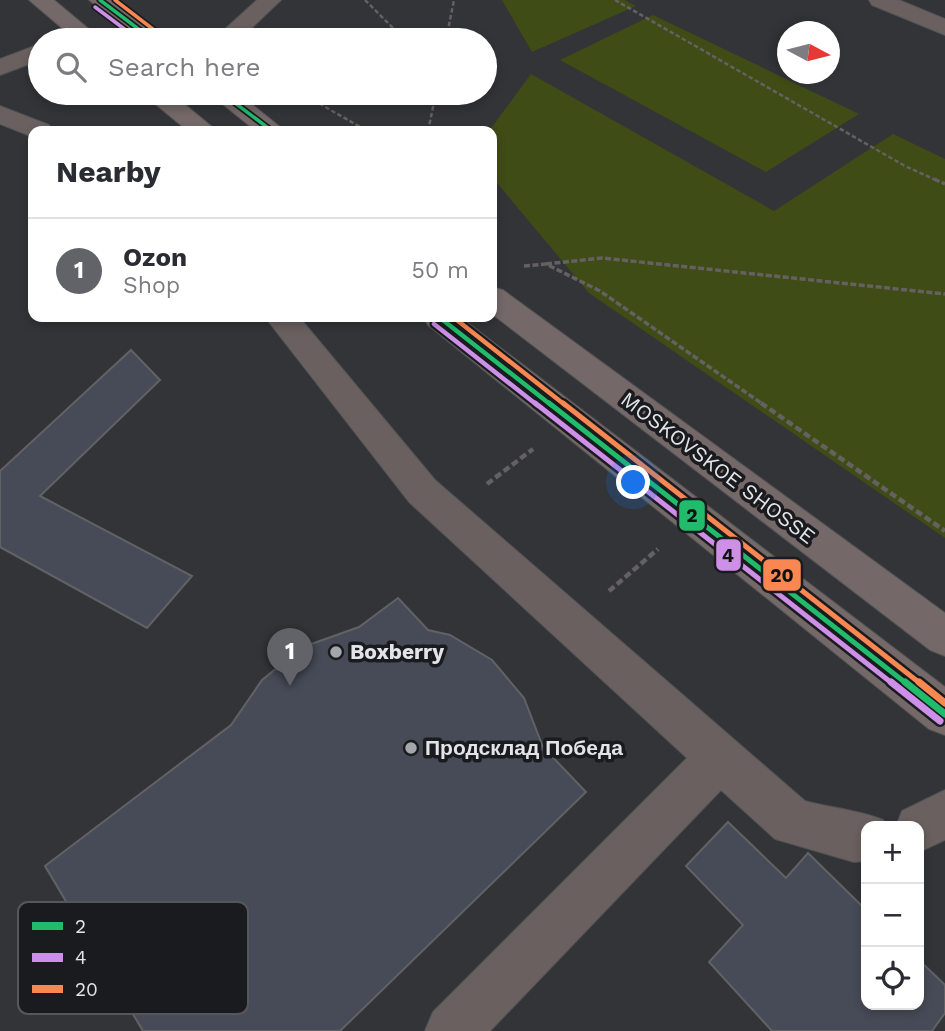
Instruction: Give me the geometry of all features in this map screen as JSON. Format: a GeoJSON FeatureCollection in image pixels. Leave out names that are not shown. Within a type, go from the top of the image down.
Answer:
{"type":"FeatureCollection","features":[{"type":"Feature","properties":{"kind":"main road"},"geometry":{"type":"LineString","coordinates":[[40,0],[69,28]]}},
{"type":"Feature","properties":{"kind":"main road"},"geometry":{"type":"LineString","coordinates":[[100,0],[137,28]]}},
{"type":"Feature","properties":{"kind":"main road"},"geometry":{"type":"LineString","coordinates":[[170,105],[198,126]]}},
{"type":"Feature","properties":{"kind":"main road"},"geometry":{"type":"LineString","coordinates":[[238,105],[265,126]]}},
{"type":"Feature","properties":{"kind":"main road","name":"MOSKOVSKOE SHOSSE"},"geometry":{"type":"LineString","coordinates":[[497,302],[945,637]]}},
{"type":"Feature","properties":{"kind":"main road"},"geometry":{"type":"LineString","coordinates":[[445,322],[945,714]]}},
{"type":"Feature","properties":{"kind":"street"},"geometry":{"type":"LineString","coordinates":[[238,28],[270,0]]}},
{"type":"Feature","properties":{"kind":"street"},"geometry":{"type":"LineString","coordinates":[[880,0],[945,28]]}},
{"type":"Feature","properties":{"kind":"street"},"geometry":{"type":"LineString","coordinates":[[0,68],[28,56]]}},
{"type":"Feature","properties":{"kind":"street"},"geometry":{"type":"LineString","coordinates":[[0,114],[28,126]]}},
{"type":"Feature","properties":{"kind":"street"},"geometry":{"type":"LineString","coordinates":[[285,322],[422,491],[792,821],[854,838],[861,837]]}},
{"type":"Feature","properties":{"kind":"street"},"geometry":{"type":"LineString","coordinates":[[453,1031],[721,757]]}},
{"type":"Feature","properties":{"kind":"street"},"geometry":{"type":"LineString","coordinates":[[924,825],[945,814]]}},
{"type":"Feature","properties":{"kind":"path"},"geometry":{"type":"LineString","coordinates":[[365,0],[393,28]]}},
{"type":"Feature","properties":{"kind":"path"},"geometry":{"type":"LineString","coordinates":[[448,28],[454,0]]}},
{"type":"Feature","properties":{"kind":"path"},"geometry":{"type":"LineString","coordinates":[[615,0],[905,166],[945,184]]}},
{"type":"Feature","properties":{"kind":"path"},"geometry":{"type":"LineString","coordinates":[[322,105],[358,126]]}},
{"type":"Feature","properties":{"kind":"path"},"geometry":{"type":"LineString","coordinates":[[429,126],[433,105]]}},
{"type":"Feature","properties":{"kind":"path"},"geometry":{"type":"LineString","coordinates":[[520,266],[602,258],[945,294]]}},
{"type":"Feature","properties":{"kind":"path"},"geometry":{"type":"LineString","coordinates":[[546,264],[600,291],[945,531]]}},
{"type":"Feature","properties":{"kind":"path"},"geometry":{"type":"LineString","coordinates":[[571,624],[664,544]]}},
{"type":"Feature","properties":{"kind":"green space"},"geometry":{"type":"Polygon","coordinates":[[[502,0],[625,0],[636,6],[532,52],[502,0]]]}},
{"type":"Feature","properties":{"kind":"green space"},"geometry":{"type":"Polygon","coordinates":[[[653,15],[777,75],[777,84],[797,84],[859,114],[766,172],[560,60],[653,15]]]}},
{"type":"Feature","properties":{"kind":"green space"},"geometry":{"type":"Polygon","coordinates":[[[531,74],[774,211],[893,134],[945,159],[945,538],[589,293],[497,183],[497,126],[493,126],[531,74]]]}},
{"type":"Feature","properties":{"kind":"building"},"geometry":{"type":"Polygon","coordinates":[[[131,350],[160,380],[40,496],[192,576],[147,628],[0,547],[0,471],[131,350]]]}},
{"type":"Feature","properties":{"kind":"building"},"geometry":{"type":"Polygon","coordinates":[[[398,598],[428,630],[450,635],[492,660],[524,698],[543,747],[586,792],[340,1031],[143,1031],[133,1014],[248,1014],[248,902],[66,902],[45,866],[231,725],[262,680],[303,647],[359,627],[398,598]]]}},
{"type":"Feature","properties":{"kind":"building"},"geometry":{"type":"Polygon","coordinates":[[[728,822],[786,878],[808,853],[861,905],[861,1010],[924,1010],[924,965],[945,985],[945,1013],[932,1031],[772,1031],[709,962],[743,925],[686,866],[728,822]]]}},
{"type":"Feature","properties":{"kind":"transit line","name":"2"},"geometry":{"type":"LineString","coordinates":[[100,0],[137,28]]}},
{"type":"Feature","properties":{"kind":"transit line","name":"20"},"geometry":{"type":"LineString","coordinates":[[115,0],[151,28]]}},
{"type":"Feature","properties":{"kind":"transit line","name":"4"},"geometry":{"type":"LineString","coordinates":[[95,7],[123,28]]}},
{"type":"Feature","properties":{"kind":"transit line","name":"2"},"geometry":{"type":"LineString","coordinates":[[238,105],[265,126]]}},
{"type":"Feature","properties":{"kind":"transit line","name":"2"},"geometry":{"type":"LineString","coordinates":[[445,322],[945,714]]}},
{"type":"Feature","properties":{"kind":"transit line","name":"20"},"geometry":{"type":"LineString","coordinates":[[459,322],[945,703]]}},
{"type":"Feature","properties":{"kind":"transit line","name":"4"},"geometry":{"type":"LineString","coordinates":[[434,324],[940,721]]}},
{"type":"Feature","properties":{"kind":"place","name":"Boxberry"},"geometry":{"type":"Point","coordinates":[336,652]}},
{"type":"Feature","properties":{"kind":"place","name":"Ozon"},"geometry":{"type":"Point","coordinates":[290,686]}},
{"type":"Feature","properties":{"kind":"place","name":"Продсклад Победа"},"geometry":{"type":"Point","coordinates":[411,748]}}]}
